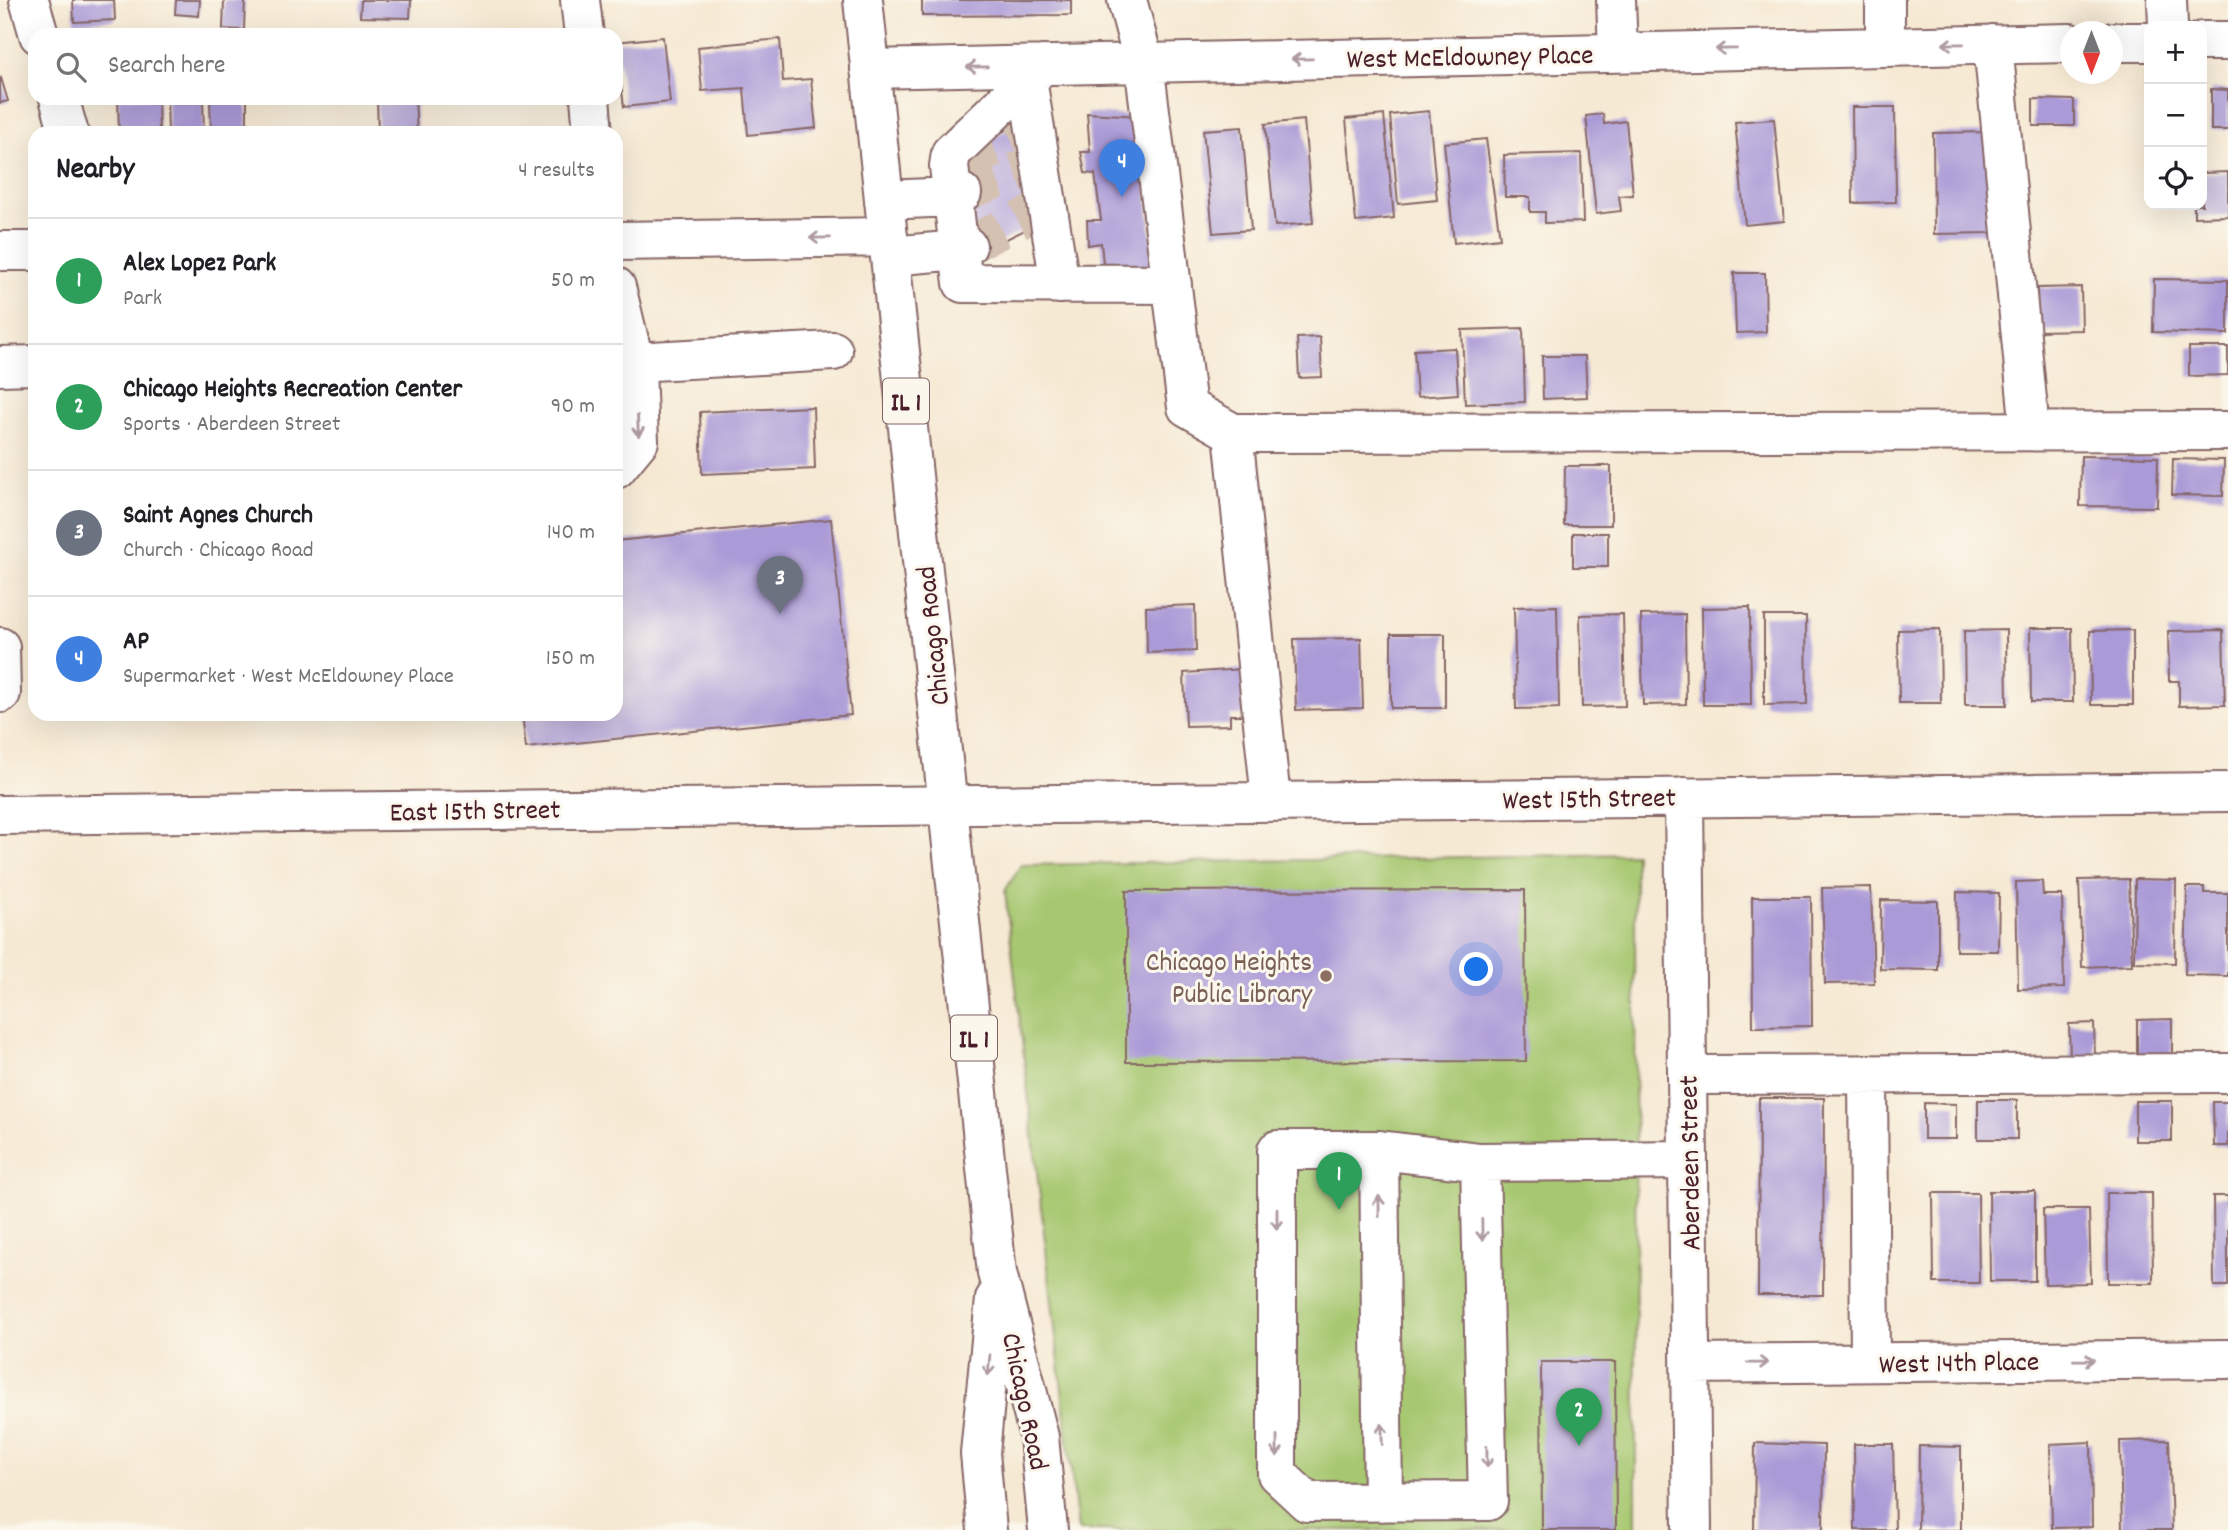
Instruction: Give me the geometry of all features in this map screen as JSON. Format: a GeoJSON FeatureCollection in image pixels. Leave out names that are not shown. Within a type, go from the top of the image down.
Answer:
{"type":"FeatureCollection","features":[{"type":"Feature","properties":{"kind":"street"},"geometry":{"type":"LineString","coordinates":[[29,0],[37,28]]}},
{"type":"Feature","properties":{"kind":"street"},"geometry":{"type":"LineString","coordinates":[[580,0],[583,28]]}},
{"type":"Feature","properties":{"kind":"street","name":"Chicago Road"},"geometry":{"type":"LineString","coordinates":[[863,0],[998,1273],[1040,1437],[1048,1530]]}},
{"type":"Feature","properties":{"kind":"street"},"geometry":{"type":"LineString","coordinates":[[1127,0],[1144,63],[1187,407],[1233,433],[2228,431]]}},
{"type":"Feature","properties":{"kind":"street"},"geometry":{"type":"LineString","coordinates":[[1616,0],[1618,51]]}},
{"type":"Feature","properties":{"kind":"street"},"geometry":{"type":"LineString","coordinates":[[1885,0],[1885,45]]}},
{"type":"Feature","properties":{"kind":"street"},"geometry":{"type":"LineString","coordinates":[[2167,0],[2168,21]]}},
{"type":"Feature","properties":{"kind":"street"},"geometry":{"type":"LineString","coordinates":[[2207,41],[2228,41]]}},
{"type":"Feature","properties":{"kind":"street"},"geometry":{"type":"LineString","coordinates":[[2123,42],[2144,42]]}},
{"type":"Feature","properties":{"kind":"street","name":"West McEldowney Place"},"geometry":{"type":"LineString","coordinates":[[870,69],[1035,72],[1144,63],[2060,43]]}},
{"type":"Feature","properties":{"kind":"street"},"geometry":{"type":"LineString","coordinates":[[1993,44],[2030,432]]}},
{"type":"Feature","properties":{"kind":"street"},"geometry":{"type":"LineString","coordinates":[[1035,72],[951,153],[963,248],[963,283],[1172,284]]}},
{"type":"Feature","properties":{"kind":"street"},"geometry":{"type":"LineString","coordinates":[[1035,72],[1034,148],[1041,209],[1060,284]]}},
{"type":"Feature","properties":{"kind":"street"},"geometry":{"type":"LineString","coordinates":[[61,105],[67,126]]}},
{"type":"Feature","properties":{"kind":"street"},"geometry":{"type":"LineString","coordinates":[[591,105],[592,126]]}},
{"type":"Feature","properties":{"kind":"street"},"geometry":{"type":"LineString","coordinates":[[884,200],[956,180]]}},
{"type":"Feature","properties":{"kind":"street"},"geometry":{"type":"LineString","coordinates":[[623,241],[963,248]]}},
{"type":"Feature","properties":{"kind":"street"},"geometry":{"type":"LineString","coordinates":[[0,251],[28,251]]}},
{"type":"Feature","properties":{"kind":"street"},"geometry":{"type":"LineString","coordinates":[[623,460],[639,441],[625,363],[833,351]]}},
{"type":"Feature","properties":{"kind":"street"},"geometry":{"type":"LineString","coordinates":[[0,366],[28,365]]}},
{"type":"Feature","properties":{"kind":"street"},"geometry":{"type":"LineString","coordinates":[[1233,433],[1270,800]]}},
{"type":"Feature","properties":{"kind":"street"},"geometry":{"type":"LineString","coordinates":[[0,647],[12,692]]}},
{"type":"Feature","properties":{"kind":"street","name":"West 15th Street"},"geometry":{"type":"LineString","coordinates":[[949,803],[2228,792]]}},
{"type":"Feature","properties":{"kind":"street","name":"Aberdeen Street"},"geometry":{"type":"LineString","coordinates":[[1684,797],[1692,1530]]}},
{"type":"Feature","properties":{"kind":"street","name":"East 15th Street"},"geometry":{"type":"LineString","coordinates":[[0,815],[949,803]]}},
{"type":"Feature","properties":{"kind":"street"},"geometry":{"type":"LineString","coordinates":[[1687,1075],[2228,1073]]}},
{"type":"Feature","properties":{"kind":"street"},"geometry":{"type":"LineString","coordinates":[[1868,1074],[1870,1362]]}},
{"type":"Feature","properties":{"kind":"street"},"geometry":{"type":"LineString","coordinates":[[1480,1162],[1488,1501],[1307,1502],[1277,1474],[1277,1150],[1379,1150],[1480,1162],[1687,1160]]}},
{"type":"Feature","properties":{"kind":"street"},"geometry":{"type":"LineString","coordinates":[[1379,1150],[1382,1502]]}},
{"type":"Feature","properties":{"kind":"street","name":"Chicago Road"},"geometry":{"type":"LineString","coordinates":[[987,1530],[980,1453],[998,1273]]}},
{"type":"Feature","properties":{"kind":"street","name":"West 14th Place"},"geometry":{"type":"LineString","coordinates":[[1690,1364],[2228,1359]]}},
{"type":"Feature","properties":{"kind":"green space"},"geometry":{"type":"Polygon","coordinates":[[[1635,854],[1636,1530],[1078,1530],[1005,891],[1021,865],[1635,854]]]}},
{"type":"Feature","properties":{"kind":"building"},"geometry":{"type":"Polygon","coordinates":[[[73,0],[114,0],[115,20],[74,22],[73,0]]]}},
{"type":"Feature","properties":{"kind":"building"},"geometry":{"type":"Polygon","coordinates":[[[176,0],[200,0],[199,16],[175,14],[176,0]]]}},
{"type":"Feature","properties":{"kind":"building"},"geometry":{"type":"Polygon","coordinates":[[[224,0],[245,0],[244,28],[223,28],[224,0]]]}},
{"type":"Feature","properties":{"kind":"building"},"geometry":{"type":"Polygon","coordinates":[[[361,0],[411,0],[410,18],[360,17],[361,0]]]}},
{"type":"Feature","properties":{"kind":"building"},"geometry":{"type":"Polygon","coordinates":[[[922,0],[1071,0],[1071,15],[922,16],[922,0]]]}},
{"type":"Feature","properties":{"kind":"building"},"geometry":{"type":"Polygon","coordinates":[[[663,37],[670,102],[624,107],[623,41],[663,37]]]}},
{"type":"Feature","properties":{"kind":"building"},"geometry":{"type":"Polygon","coordinates":[[[780,39],[783,81],[811,79],[816,128],[748,135],[744,88],[702,91],[698,47],[780,39]]]}},
{"type":"Feature","properties":{"kind":"building"},"geometry":{"type":"Polygon","coordinates":[[[0,79],[8,101],[0,103],[0,79]]]}},
{"type":"Feature","properties":{"kind":"building"},"geometry":{"type":"Polygon","coordinates":[[[2211,89],[2228,90],[2228,130],[2211,130],[2211,89]]]}},
{"type":"Feature","properties":{"kind":"building"},"geometry":{"type":"Polygon","coordinates":[[[2033,99],[2074,100],[2074,126],[2033,126],[2033,99]]]}},
{"type":"Feature","properties":{"kind":"building"},"geometry":{"type":"Polygon","coordinates":[[[118,105],[158,105],[159,126],[119,126],[118,105]]]}},
{"type":"Feature","properties":{"kind":"building"},"geometry":{"type":"Polygon","coordinates":[[[167,105],[203,105],[204,126],[168,126],[167,105]]]}},
{"type":"Feature","properties":{"kind":"building"},"geometry":{"type":"Polygon","coordinates":[[[210,105],[247,105],[247,126],[211,126],[210,105]]]}},
{"type":"Feature","properties":{"kind":"building"},"geometry":{"type":"Polygon","coordinates":[[[377,105],[415,105],[417,126],[378,126],[377,105]]]}},
{"type":"Feature","properties":{"kind":"building"},"geometry":{"type":"Polygon","coordinates":[[[1852,107],[1895,107],[1896,202],[1853,203],[1852,107]]]}},
{"type":"Feature","properties":{"kind":"building"},"geometry":{"type":"Polygon","coordinates":[[[1429,111],[1437,200],[1398,204],[1390,115],[1429,111]]]}},
{"type":"Feature","properties":{"kind":"building"},"geometry":{"type":"Polygon","coordinates":[[[1087,113],[1140,116],[1154,267],[1104,273],[1101,243],[1088,245],[1087,220],[1101,220],[1095,174],[1085,173],[1081,152],[1090,152],[1087,113]]]}},
{"type":"Feature","properties":{"kind":"building"},"geometry":{"type":"Polygon","coordinates":[[[1603,114],[1604,124],[1626,121],[1633,195],[1619,196],[1621,211],[1596,214],[1586,116],[1603,114]]]}},
{"type":"Feature","properties":{"kind":"building"},"geometry":{"type":"Polygon","coordinates":[[[1384,115],[1394,218],[1356,222],[1346,119],[1384,115]]]}},
{"type":"Feature","properties":{"kind":"building"},"geometry":{"type":"Polygon","coordinates":[[[1774,119],[1784,221],[1745,225],[1735,122],[1774,119]]]}},
{"type":"Feature","properties":{"kind":"building"},"geometry":{"type":"Polygon","coordinates":[[[1027,120],[1041,222],[968,258],[959,153],[1027,120]]]}},
{"type":"Feature","properties":{"kind":"building"},"geometry":{"type":"Polygon","coordinates":[[[1304,120],[1313,223],[1275,226],[1265,124],[1304,120]]]}},
{"type":"Feature","properties":{"kind":"building"},"geometry":{"type":"Polygon","coordinates":[[[1242,127],[1251,230],[1213,233],[1203,130],[1242,127]]]}},
{"type":"Feature","properties":{"kind":"building"},"geometry":{"type":"Polygon","coordinates":[[[1991,132],[1992,233],[1934,234],[1933,133],[1991,132]]]}},
{"type":"Feature","properties":{"kind":"building"},"geometry":{"type":"Polygon","coordinates":[[[1486,139],[1500,238],[1454,243],[1444,143],[1486,139]]]}},
{"type":"Feature","properties":{"kind":"building"},"geometry":{"type":"Polygon","coordinates":[[[1581,153],[1583,222],[1545,223],[1545,212],[1530,212],[1530,197],[1505,197],[1504,155],[1581,153]]]}},
{"type":"Feature","properties":{"kind":"building"},"geometry":{"type":"Polygon","coordinates":[[[2228,172],[2228,216],[2194,217],[2194,210],[2207,210],[2207,173],[2228,172]]]}},
{"type":"Feature","properties":{"kind":"building"},"geometry":{"type":"Polygon","coordinates":[[[1734,273],[1765,273],[1766,332],[1736,333],[1734,273]]]}},
{"type":"Feature","properties":{"kind":"building"},"geometry":{"type":"Polygon","coordinates":[[[2154,279],[2228,280],[2228,334],[2153,332],[2154,279]]]}},
{"type":"Feature","properties":{"kind":"building"},"geometry":{"type":"Polygon","coordinates":[[[2081,287],[2082,330],[2038,331],[2037,288],[2081,287]]]}},
{"type":"Feature","properties":{"kind":"building"},"geometry":{"type":"Polygon","coordinates":[[[1523,328],[1525,402],[1465,404],[1462,330],[1523,328]]]}},
{"type":"Feature","properties":{"kind":"building"},"geometry":{"type":"Polygon","coordinates":[[[1320,337],[1322,377],[1299,378],[1297,338],[1320,337]]]}},
{"type":"Feature","properties":{"kind":"building"},"geometry":{"type":"Polygon","coordinates":[[[2189,347],[2228,347],[2228,375],[2189,376],[2189,347]]]}},
{"type":"Feature","properties":{"kind":"building"},"geometry":{"type":"Polygon","coordinates":[[[1455,348],[1458,394],[1417,397],[1414,350],[1455,348]]]}},
{"type":"Feature","properties":{"kind":"building"},"geometry":{"type":"Polygon","coordinates":[[[1542,356],[1585,356],[1587,397],[1543,399],[1542,356]]]}},
{"type":"Feature","properties":{"kind":"building"},"geometry":{"type":"Polygon","coordinates":[[[813,407],[815,469],[702,474],[700,412],[813,407]]]}},
{"type":"Feature","properties":{"kind":"building"},"geometry":{"type":"Polygon","coordinates":[[[2081,456],[2158,457],[2157,507],[2080,506],[2081,456]]]}},
{"type":"Feature","properties":{"kind":"building"},"geometry":{"type":"Polygon","coordinates":[[[2173,459],[2224,460],[2223,496],[2172,495],[2173,459]]]}},
{"type":"Feature","properties":{"kind":"building"},"geometry":{"type":"Polygon","coordinates":[[[1565,466],[1611,466],[1611,525],[1564,525],[1565,466]]]}},
{"type":"Feature","properties":{"kind":"building"},"geometry":{"type":"Polygon","coordinates":[[[831,519],[851,715],[526,748],[523,721],[623,721],[623,540],[831,519]]]}},
{"type":"Feature","properties":{"kind":"building"},"geometry":{"type":"Polygon","coordinates":[[[1573,533],[1608,533],[1608,567],[1573,567],[1573,533]]]}},
{"type":"Feature","properties":{"kind":"building"},"geometry":{"type":"Polygon","coordinates":[[[1195,605],[1196,651],[1147,653],[1146,607],[1195,605]]]}},
{"type":"Feature","properties":{"kind":"building"},"geometry":{"type":"Polygon","coordinates":[[[1557,606],[1559,708],[1516,709],[1514,607],[1557,606]]]}},
{"type":"Feature","properties":{"kind":"building"},"geometry":{"type":"Polygon","coordinates":[[[1750,607],[1751,705],[1703,705],[1702,608],[1750,607]]]}},
{"type":"Feature","properties":{"kind":"building"},"geometry":{"type":"Polygon","coordinates":[[[1623,614],[1625,706],[1582,707],[1580,615],[1623,614]]]}},
{"type":"Feature","properties":{"kind":"building"},"geometry":{"type":"Polygon","coordinates":[[[1685,614],[1686,704],[1643,705],[1641,615],[1685,614]]]}},
{"type":"Feature","properties":{"kind":"building"},"geometry":{"type":"Polygon","coordinates":[[[1764,616],[1806,616],[1807,704],[1764,705],[1764,616]]]}},
{"type":"Feature","properties":{"kind":"building"},"geometry":{"type":"Polygon","coordinates":[[[2030,628],[2072,628],[2073,702],[2031,702],[2030,628]]]}},
{"type":"Feature","properties":{"kind":"building"},"geometry":{"type":"Polygon","coordinates":[[[1940,629],[1941,703],[1899,703],[1898,630],[1940,629]]]}},
{"type":"Feature","properties":{"kind":"building"},"geometry":{"type":"Polygon","coordinates":[[[2006,630],[2007,705],[1965,705],[1964,631],[2006,630]]]}},
{"type":"Feature","properties":{"kind":"building"},"geometry":{"type":"Polygon","coordinates":[[[2133,630],[2133,705],[2091,705],[2090,631],[2133,630]]]}},
{"type":"Feature","properties":{"kind":"building"},"geometry":{"type":"Polygon","coordinates":[[[2223,630],[2225,705],[2179,706],[2179,681],[2169,681],[2168,631],[2223,630]]]}},
{"type":"Feature","properties":{"kind":"building"},"geometry":{"type":"Polygon","coordinates":[[[1391,634],[1445,634],[1445,708],[1391,708],[1391,634]]]}},
{"type":"Feature","properties":{"kind":"building"},"geometry":{"type":"Polygon","coordinates":[[[1361,638],[1363,708],[1296,710],[1294,639],[1361,638]]]}},
{"type":"Feature","properties":{"kind":"building"},"geometry":{"type":"Polygon","coordinates":[[[1243,669],[1245,715],[1230,715],[1230,725],[1186,726],[1184,673],[1243,669]]]}},
{"type":"Feature","properties":{"kind":"building"},"geometry":{"type":"Polygon","coordinates":[[[2129,879],[2132,965],[2082,967],[2079,880],[2129,879]]]}},
{"type":"Feature","properties":{"kind":"building"},"geometry":{"type":"Polygon","coordinates":[[[2135,879],[2176,880],[2175,963],[2134,962],[2135,879]]]}},
{"type":"Feature","properties":{"kind":"building"},"geometry":{"type":"Polygon","coordinates":[[[2042,881],[2043,895],[2062,895],[2064,988],[2018,989],[2016,882],[2042,881]]]}},
{"type":"Feature","properties":{"kind":"building"},"geometry":{"type":"Polygon","coordinates":[[[1871,887],[1874,983],[1825,984],[1822,888],[1871,887]]]}},
{"type":"Feature","properties":{"kind":"building"},"geometry":{"type":"Polygon","coordinates":[[[2187,887],[2204,887],[2204,893],[2228,893],[2228,976],[2185,975],[2187,887]]]}},
{"type":"Feature","properties":{"kind":"building","name":"Chicago Heights Public Library"},"geometry":{"type":"Polygon","coordinates":[[[1525,890],[1526,1061],[1126,1062],[1126,891],[1525,890]]]}},
{"type":"Feature","properties":{"kind":"building"},"geometry":{"type":"Polygon","coordinates":[[[1957,892],[1999,893],[1998,951],[1956,951],[1957,892]]]}},
{"type":"Feature","properties":{"kind":"building"},"geometry":{"type":"Polygon","coordinates":[[[1752,897],[1811,897],[1812,1026],[1753,1027],[1752,897]]]}},
{"type":"Feature","properties":{"kind":"building"},"geometry":{"type":"Polygon","coordinates":[[[1881,900],[1938,901],[1938,970],[1880,969],[1881,900]]]}},
{"type":"Feature","properties":{"kind":"building"},"geometry":{"type":"Polygon","coordinates":[[[2172,1019],[2172,1061],[2137,1061],[2137,1020],[2172,1019]]]}},
{"type":"Feature","properties":{"kind":"building"},"geometry":{"type":"Polygon","coordinates":[[[2094,1023],[2095,1059],[2070,1059],[2069,1024],[2094,1023]]]}},
{"type":"Feature","properties":{"kind":"building"},"geometry":{"type":"Polygon","coordinates":[[[1759,1098],[1824,1098],[1823,1295],[1758,1295],[1759,1098]]]}},
{"type":"Feature","properties":{"kind":"building"},"geometry":{"type":"Polygon","coordinates":[[[1978,1100],[2017,1100],[2017,1139],[1978,1139],[1978,1100]]]}},
{"type":"Feature","properties":{"kind":"building"},"geometry":{"type":"Polygon","coordinates":[[[2135,1101],[2172,1101],[2172,1141],[2135,1141],[2135,1101]]]}},
{"type":"Feature","properties":{"kind":"building"},"geometry":{"type":"Polygon","coordinates":[[[2213,1102],[2228,1102],[2228,1146],[2214,1146],[2213,1102]]]}},
{"type":"Feature","properties":{"kind":"building"},"geometry":{"type":"Polygon","coordinates":[[[1924,1103],[1956,1104],[1956,1139],[1924,1139],[1924,1103]]]}},
{"type":"Feature","properties":{"kind":"building"},"geometry":{"type":"Polygon","coordinates":[[[1989,1191],[2035,1191],[2035,1281],[1990,1281],[1989,1191]]]}},
{"type":"Feature","properties":{"kind":"building"},"geometry":{"type":"Polygon","coordinates":[[[1933,1193],[1978,1193],[1979,1283],[1934,1283],[1933,1193]]]}},
{"type":"Feature","properties":{"kind":"building"},"geometry":{"type":"Polygon","coordinates":[[[2107,1193],[2152,1193],[2153,1283],[2108,1283],[2107,1193]]]}},
{"type":"Feature","properties":{"kind":"building"},"geometry":{"type":"Polygon","coordinates":[[[2213,1196],[2228,1196],[2228,1286],[2214,1286],[2213,1196]]]}},
{"type":"Feature","properties":{"kind":"building"},"geometry":{"type":"Polygon","coordinates":[[[2043,1209],[2089,1209],[2091,1283],[2045,1284],[2043,1209]]]}},
{"type":"Feature","properties":{"kind":"building"},"geometry":{"type":"Polygon","coordinates":[[[1541,1362],[1615,1362],[1616,1530],[1542,1530],[1541,1362]]]}},
{"type":"Feature","properties":{"kind":"building"},"geometry":{"type":"Polygon","coordinates":[[[2169,1440],[2172,1530],[2122,1530],[2120,1441],[2169,1440]]]}},
{"type":"Feature","properties":{"kind":"building"},"geometry":{"type":"Polygon","coordinates":[[[2091,1442],[2092,1527],[2052,1528],[2050,1444],[2091,1442]]]}},
{"type":"Feature","properties":{"kind":"building"},"geometry":{"type":"Polygon","coordinates":[[[1755,1443],[1824,1445],[1823,1530],[1754,1530],[1755,1443]]]}},
{"type":"Feature","properties":{"kind":"building"},"geometry":{"type":"Polygon","coordinates":[[[1854,1444],[1893,1444],[1895,1530],[1855,1530],[1854,1444]]]}},
{"type":"Feature","properties":{"kind":"building"},"geometry":{"type":"Polygon","coordinates":[[[1919,1446],[1961,1447],[1961,1530],[1918,1530],[1919,1446]]]}},
{"type":"Feature","properties":{"kind":"tunnel"},"geometry":{"type":"LineString","coordinates":[[959,163],[1028,134]]}},
{"type":"Feature","properties":{"kind":"tunnel"},"geometry":{"type":"LineString","coordinates":[[962,193],[1031,166]]}},
{"type":"Feature","properties":{"kind":"tunnel"},"geometry":{"type":"LineString","coordinates":[[967,246],[1036,212]]}},
{"type":"Feature","properties":{"kind":"place","name":"AP"},"geometry":{"type":"Point","coordinates":[1122,197]}},
{"type":"Feature","properties":{"kind":"place","name":"Saint Agnes Church"},"geometry":{"type":"Point","coordinates":[780,614]}},
{"type":"Feature","properties":{"kind":"place","name":"Chicago Heights Public Library"},"geometry":{"type":"Point","coordinates":[1326,976]}},
{"type":"Feature","properties":{"kind":"place","name":"Alex Lopez Park"},"geometry":{"type":"Point","coordinates":[1339,1210]}},
{"type":"Feature","properties":{"kind":"place","name":"Chicago Heights Recreation Center"},"geometry":{"type":"Point","coordinates":[1579,1446]}}]}
